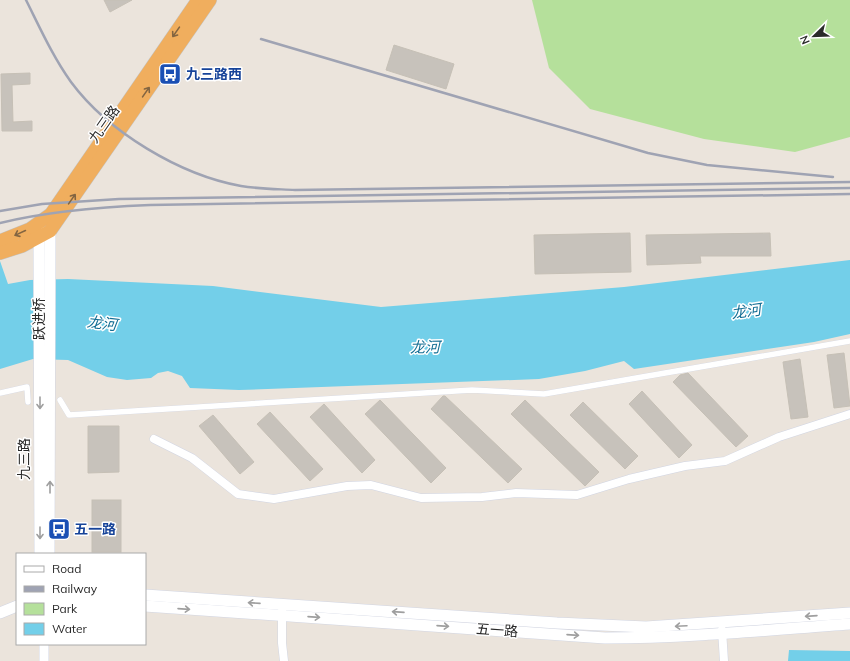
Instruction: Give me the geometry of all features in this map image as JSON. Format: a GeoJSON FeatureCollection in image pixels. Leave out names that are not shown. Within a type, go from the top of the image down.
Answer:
{"type":"FeatureCollection","features":[{"type":"Feature","properties":{"kind":"highway","name":"九三路"},"geometry":{"type":"LineString","coordinates":[[43,230],[51,214],[198,0]]}},
{"type":"Feature","properties":{"kind":"highway","name":"九三路"},"geometry":{"type":"LineString","coordinates":[[43,230],[210,0]]}},
{"type":"Feature","properties":{"kind":"highway"},"geometry":{"type":"LineString","coordinates":[[0,241],[43,230]]}},
{"type":"Feature","properties":{"kind":"highway"},"geometry":{"type":"LineString","coordinates":[[0,253],[22,246],[43,230]]}},
{"type":"Feature","properties":{"kind":"main road","name":"跃进桥"},"geometry":{"type":"LineString","coordinates":[[43,230],[44,365]]}},
{"type":"Feature","properties":{"kind":"main road","name":"九三路"},"geometry":{"type":"LineString","coordinates":[[40,553],[44,365]]}},
{"type":"Feature","properties":{"kind":"main road","name":"九三路"},"geometry":{"type":"LineString","coordinates":[[44,365],[50,553]]}},
{"type":"Feature","properties":{"kind":"main road","name":"五一路"},"geometry":{"type":"LineString","coordinates":[[146,595],[282,610]]}},
{"type":"Feature","properties":{"kind":"main road"},"geometry":{"type":"LineString","coordinates":[[0,613],[16,606]]}},
{"type":"Feature","properties":{"kind":"main road","name":"五一路"},"geometry":{"type":"LineString","coordinates":[[146,606],[282,610],[601,626],[722,628],[850,624]]}},
{"type":"Feature","properties":{"kind":"main road","name":"五一路"},"geometry":{"type":"LineString","coordinates":[[722,628],[850,613]]}},
{"type":"Feature","properties":{"kind":"street"},"geometry":{"type":"LineString","coordinates":[[60,400],[69,415],[472,390],[544,394],[850,341]]}},
{"type":"Feature","properties":{"kind":"street"},"geometry":{"type":"LineString","coordinates":[[0,392],[27,386],[28,402]]}},
{"type":"Feature","properties":{"kind":"street"},"geometry":{"type":"LineString","coordinates":[[154,439],[192,458],[238,494],[274,499],[347,486],[371,485],[421,498],[482,496],[516,493],[577,496],[629,479],[685,466],[725,461],[779,437],[850,414]]}},
{"type":"Feature","properties":{"kind":"street"},"geometry":{"type":"LineString","coordinates":[[282,610],[284,661]]}},
{"type":"Feature","properties":{"kind":"street"},"geometry":{"type":"LineString","coordinates":[[722,628],[724,661]]}},
{"type":"Feature","properties":{"kind":"street"},"geometry":{"type":"LineString","coordinates":[[44,645],[44,661]]}},
{"type":"Feature","properties":{"kind":"green space"},"geometry":{"type":"Polygon","coordinates":[[[532,0],[850,0],[850,137],[795,152],[704,139],[590,109],[549,68],[532,0]]]}},
{"type":"Feature","properties":{"kind":"water","name":"龙河"},"geometry":{"type":"Polygon","coordinates":[[[850,260],[850,334],[814,342],[634,369],[624,361],[585,371],[539,379],[239,390],[190,388],[182,376],[168,371],[158,373],[151,378],[127,380],[107,377],[68,360],[33,359],[0,369],[0,261],[8,284],[30,280],[68,279],[213,286],[381,307],[624,287],[850,260]]]}},
{"type":"Feature","properties":{"kind":"water"},"geometry":{"type":"Polygon","coordinates":[[[789,650],[850,651],[850,661],[788,661],[789,650]]]}},
{"type":"Feature","properties":{"kind":"building"},"geometry":{"type":"Polygon","coordinates":[[[104,0],[132,0],[110,12],[104,0]]]}},
{"type":"Feature","properties":{"kind":"building"},"geometry":{"type":"Polygon","coordinates":[[[394,45],[454,64],[446,89],[386,70],[394,45]]]}},
{"type":"Feature","properties":{"kind":"building"},"geometry":{"type":"Polygon","coordinates":[[[30,73],[30,84],[12,85],[13,122],[32,121],[32,131],[2,131],[1,74],[30,73]]]}},
{"type":"Feature","properties":{"kind":"building"},"geometry":{"type":"Polygon","coordinates":[[[630,233],[631,272],[535,274],[534,235],[630,233]]]}},
{"type":"Feature","properties":{"kind":"building"},"geometry":{"type":"Polygon","coordinates":[[[770,233],[771,256],[700,256],[701,263],[647,265],[646,235],[770,233]]]}},
{"type":"Feature","properties":{"kind":"building"},"geometry":{"type":"Polygon","coordinates":[[[844,353],[850,406],[834,408],[827,355],[844,353]]]}},
{"type":"Feature","properties":{"kind":"building"},"geometry":{"type":"Polygon","coordinates":[[[800,359],[808,417],[791,419],[783,362],[800,359]]]}},
{"type":"Feature","properties":{"kind":"building"},"geometry":{"type":"Polygon","coordinates":[[[688,373],[748,436],[736,447],[673,382],[680,375],[688,373]]]}},
{"type":"Feature","properties":{"kind":"building"},"geometry":{"type":"Polygon","coordinates":[[[642,391],[692,445],[679,458],[629,404],[642,391]]]}},
{"type":"Feature","properties":{"kind":"building"},"geometry":{"type":"Polygon","coordinates":[[[443,396],[445,396],[522,469],[508,483],[431,409],[443,396]]]}},
{"type":"Feature","properties":{"kind":"building"},"geometry":{"type":"Polygon","coordinates":[[[380,400],[446,468],[431,483],[365,414],[380,400]]]}},
{"type":"Feature","properties":{"kind":"building"},"geometry":{"type":"Polygon","coordinates":[[[525,400],[599,472],[585,486],[511,414],[525,400]]]}},
{"type":"Feature","properties":{"kind":"building"},"geometry":{"type":"Polygon","coordinates":[[[583,402],[638,456],[625,469],[570,415],[583,402]]]}},
{"type":"Feature","properties":{"kind":"building"},"geometry":{"type":"Polygon","coordinates":[[[324,404],[375,460],[362,473],[310,417],[324,404]]]}},
{"type":"Feature","properties":{"kind":"building"},"geometry":{"type":"Polygon","coordinates":[[[270,412],[323,469],[310,481],[257,424],[270,412]]]}},
{"type":"Feature","properties":{"kind":"building"},"geometry":{"type":"Polygon","coordinates":[[[213,415],[254,462],[240,474],[199,426],[213,415]]]}},
{"type":"Feature","properties":{"kind":"building"},"geometry":{"type":"Polygon","coordinates":[[[88,426],[119,426],[119,472],[88,473],[88,426]]]}},
{"type":"Feature","properties":{"kind":"building"},"geometry":{"type":"Polygon","coordinates":[[[92,500],[121,500],[121,552],[92,552],[92,500]]]}},
{"type":"Feature","properties":{"kind":"railway"},"geometry":{"type":"LineString","coordinates":[[26,0],[64,72],[86,100],[105,118],[147,149],[170,161],[194,172],[241,186],[295,190],[850,182]]}},
{"type":"Feature","properties":{"kind":"railway"},"geometry":{"type":"LineString","coordinates":[[261,39],[648,153],[707,165],[833,177]]}},
{"type":"Feature","properties":{"kind":"railway"},"geometry":{"type":"LineString","coordinates":[[0,211],[42,204],[119,199],[850,188]]}},
{"type":"Feature","properties":{"kind":"railway"},"geometry":{"type":"LineString","coordinates":[[0,223],[37,215],[75,210],[150,205],[850,194]]}},
{"type":"Feature","properties":{"kind":"place","name":"九三路西"},"geometry":{"type":"Point","coordinates":[170,74]}},
{"type":"Feature","properties":{"kind":"place","name":"五一路"},"geometry":{"type":"Point","coordinates":[59,529]}}]}
